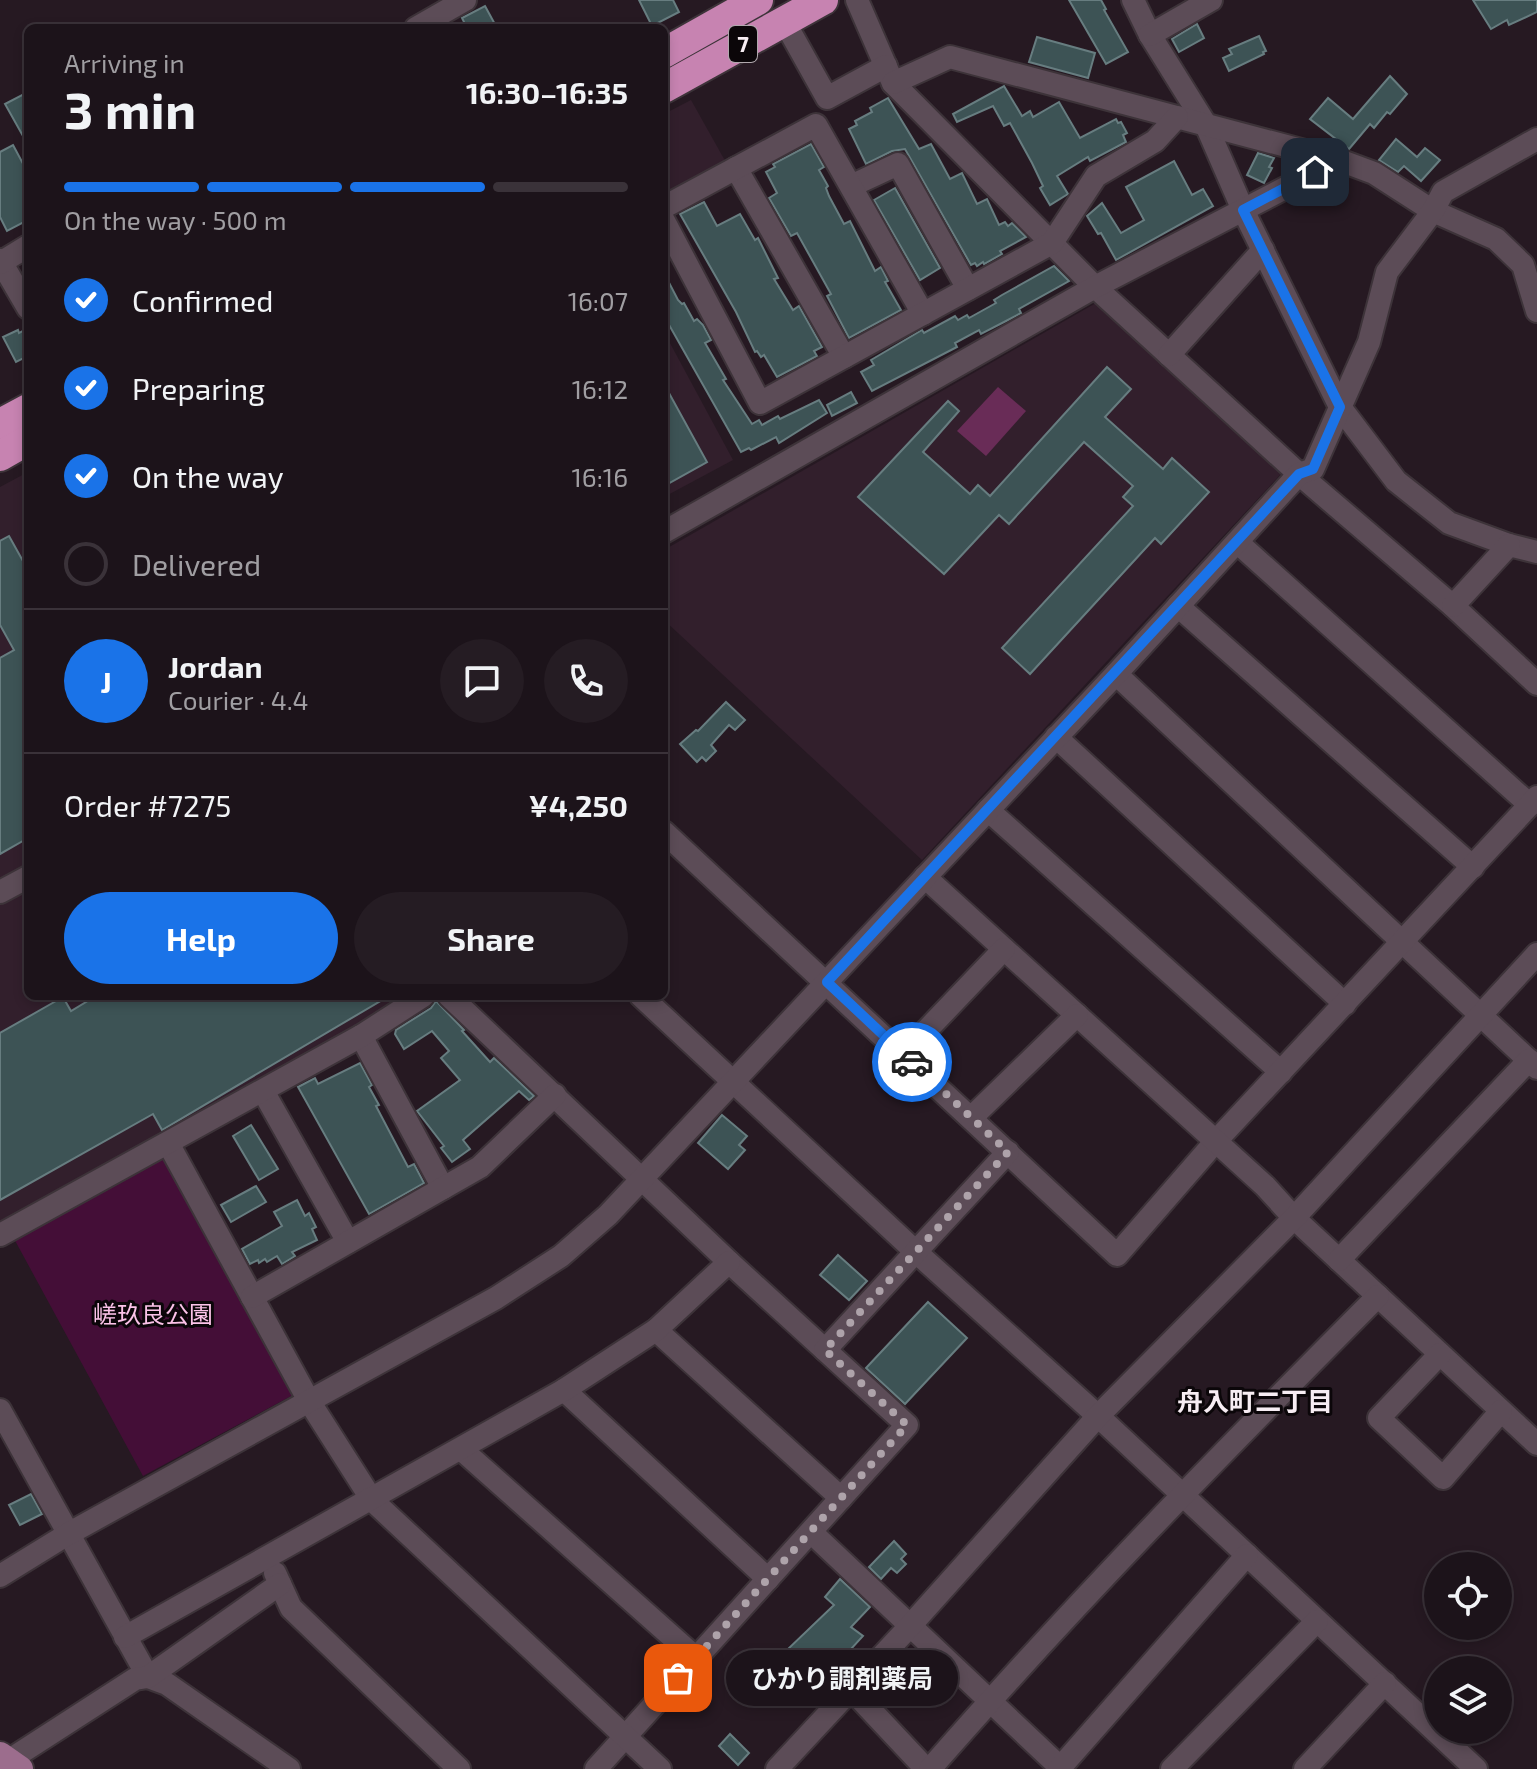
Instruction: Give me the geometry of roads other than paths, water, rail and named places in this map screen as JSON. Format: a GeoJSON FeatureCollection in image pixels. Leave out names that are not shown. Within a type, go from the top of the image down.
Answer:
{"type":"FeatureCollection","features":[{"type":"Feature","properties":{"kind":"highway","name":"7"},"geometry":{"type":"LineString","coordinates":[[668,51],[758,0]]}},
{"type":"Feature","properties":{"kind":"highway","name":"7"},"geometry":{"type":"LineString","coordinates":[[668,86],[823,0]]}},
{"type":"Feature","properties":{"kind":"highway"},"geometry":{"type":"LineString","coordinates":[[0,424],[24,411]]}},
{"type":"Feature","properties":{"kind":"highway"},"geometry":{"type":"LineString","coordinates":[[0,456],[24,442]]}},
{"type":"Feature","properties":{"kind":"street"},"geometry":{"type":"LineString","coordinates":[[423,24],[465,0]]}},
{"type":"Feature","properties":{"kind":"street"},"geometry":{"type":"LineString","coordinates":[[857,0],[889,75],[1095,287],[1299,474],[1453,606],[1537,684]]}},
{"type":"Feature","properties":{"kind":"street"},"geometry":{"type":"LineString","coordinates":[[1133,0],[1150,35],[1206,125],[1243,210],[1340,407],[1396,481],[1449,523],[1537,552]]}},
{"type":"Feature","properties":{"kind":"street"},"geometry":{"type":"LineString","coordinates":[[1150,35],[1211,0]]}},
{"type":"Feature","properties":{"kind":"street"},"geometry":{"type":"LineString","coordinates":[[784,21],[827,98],[950,57],[1339,160],[1374,173],[1433,211],[1496,239],[1523,265],[1537,311]]}},
{"type":"Feature","properties":{"kind":"street"},"geometry":{"type":"LineString","coordinates":[[668,229],[760,403],[1052,243],[1096,176],[1155,141],[1177,117]]}},
{"type":"Feature","properties":{"kind":"street"},"geometry":{"type":"LineString","coordinates":[[668,205],[816,125],[923,314]]}},
{"type":"Feature","properties":{"kind":"street"},"geometry":{"type":"LineString","coordinates":[[0,1576],[68,1534],[496,1298],[561,1256],[608,1215],[1116,674],[1299,474],[1313,469],[1369,342],[1387,272],[1433,211],[1443,192],[1537,139]]}},
{"type":"Feature","properties":{"kind":"street"},"geometry":{"type":"LineString","coordinates":[[668,530],[1095,287],[1339,160]]}},
{"type":"Feature","properties":{"kind":"street"},"geometry":{"type":"LineString","coordinates":[[851,186],[898,164],[968,289]]}},
{"type":"Feature","properties":{"kind":"street"},"geometry":{"type":"LineString","coordinates":[[736,168],[844,357]]}},
{"type":"Feature","properties":{"kind":"street"},"geometry":{"type":"LineString","coordinates":[[24,248],[0,262],[24,301]]}},
{"type":"Feature","properties":{"kind":"street"},"geometry":{"type":"LineString","coordinates":[[1169,355],[1263,250]]}},
{"type":"Feature","properties":{"kind":"street"},"geometry":{"type":"LineString","coordinates":[[668,836],[1117,1255],[1216,1141],[1534,801],[1237,542]]}},
{"type":"Feature","properties":{"kind":"street"},"geometry":{"type":"LineString","coordinates":[[1453,606],[1509,545]]}},
{"type":"Feature","properties":{"kind":"street"},"geometry":{"type":"LineString","coordinates":[[1178,606],[1473,867]]}},
{"type":"Feature","properties":{"kind":"street"},"geometry":{"type":"LineString","coordinates":[[1116,674],[1533,1064],[1339,1260]]}},
{"type":"Feature","properties":{"kind":"street"},"geometry":{"type":"LineString","coordinates":[[1056,737],[1345,1004]]}},
{"type":"Feature","properties":{"kind":"street"},"geometry":{"type":"LineString","coordinates":[[988,810],[1281,1072]]}},
{"type":"Feature","properties":{"kind":"street"},"geometry":{"type":"LineString","coordinates":[[925,877],[1265,1186],[1294,1218],[1537,1444]]}},
{"type":"Feature","properties":{"kind":"street"},"geometry":{"type":"LineString","coordinates":[[0,892],[24,879]]}},
{"type":"Feature","properties":{"kind":"street"},"geometry":{"type":"LineString","coordinates":[[904,1054],[1004,949]]}},
{"type":"Feature","properties":{"kind":"street"},"geometry":{"type":"LineString","coordinates":[[777,1769],[1098,1416],[1294,1218],[1537,954]]}},
{"type":"Feature","properties":{"kind":"street"},"geometry":{"type":"LineString","coordinates":[[0,1235],[361,1036],[417,1000]]}},
{"type":"Feature","properties":{"kind":"street"},"geometry":{"type":"LineString","coordinates":[[453,1000],[729,1262],[907,1425],[596,1769]]}},
{"type":"Feature","properties":{"kind":"street"},"geometry":{"type":"LineString","coordinates":[[645,1000],[1476,1769]]}},
{"type":"Feature","properties":{"kind":"street"},"geometry":{"type":"LineString","coordinates":[[971,1118],[1077,1015]]}},
{"type":"Feature","properties":{"kind":"street"},"geometry":{"type":"LineString","coordinates":[[361,1036],[443,1188]]}},
{"type":"Feature","properties":{"kind":"street"},"geometry":{"type":"LineString","coordinates":[[263,1091],[348,1242]]}},
{"type":"Feature","properties":{"kind":"street"},"geometry":{"type":"LineString","coordinates":[[252,1297],[480,1167],[555,1095]]}},
{"type":"Feature","properties":{"kind":"street"},"geometry":{"type":"LineString","coordinates":[[168,1143],[309,1401],[372,1500],[660,1769]]}},
{"type":"Feature","properties":{"kind":"street"},"geometry":{"type":"LineString","coordinates":[[825,1350],[1008,1152]]}},
{"type":"Feature","properties":{"kind":"street"},"geometry":{"type":"LineString","coordinates":[[125,1637],[564,1390],[656,1330],[729,1262]]}},
{"type":"Feature","properties":{"kind":"street"},"geometry":{"type":"LineString","coordinates":[[851,1689],[928,1769],[1182,1494],[1378,1296]]}},
{"type":"Feature","properties":{"kind":"street"},"geometry":{"type":"LineString","coordinates":[[656,1330],[841,1498]]}},
{"type":"Feature","properties":{"kind":"street"},"geometry":{"type":"LineString","coordinates":[[1440,1354],[1379,1418],[1443,1478],[1501,1411]]}},
{"type":"Feature","properties":{"kind":"street"},"geometry":{"type":"LineString","coordinates":[[564,1390],[768,1579]]}},
{"type":"Feature","properties":{"kind":"street"},"geometry":{"type":"LineString","coordinates":[[0,1410],[148,1677],[167,1684],[289,1769]]}},
{"type":"Feature","properties":{"kind":"street"},"geometry":{"type":"LineString","coordinates":[[461,1449],[696,1658]]}},
{"type":"Feature","properties":{"kind":"street"},"geometry":{"type":"LineString","coordinates":[[811,1532],[1060,1769],[1247,1555]]}},
{"type":"Feature","properties":{"kind":"street"},"geometry":{"type":"LineString","coordinates":[[268,1557],[291,1608],[459,1769]]}},
{"type":"Feature","properties":{"kind":"street"},"geometry":{"type":"LineString","coordinates":[[9,1762],[135,1679],[148,1677],[280,1584]]}},
{"type":"Feature","properties":{"kind":"street"},"geometry":{"type":"LineString","coordinates":[[1172,1769],[1317,1621]]}},
{"type":"Feature","properties":{"kind":"street"},"geometry":{"type":"LineString","coordinates":[[1305,1769],[1385,1683]]}},
{"type":"Feature","properties":{"kind":"place","name":"ひかり調剤薬局"},"geometry":{"type":"Point","coordinates":[678,1678]}},
{"type":"Feature","properties":{"kind":"district","name":"舟入町二丁目"},"geometry":{"type":"Point","coordinates":[1255,1402]}},
{"type":"Feature","properties":{"kind":"park label","name":"嵯玖良公園"},"geometry":{"type":"Point","coordinates":[153,1315]}}]}
